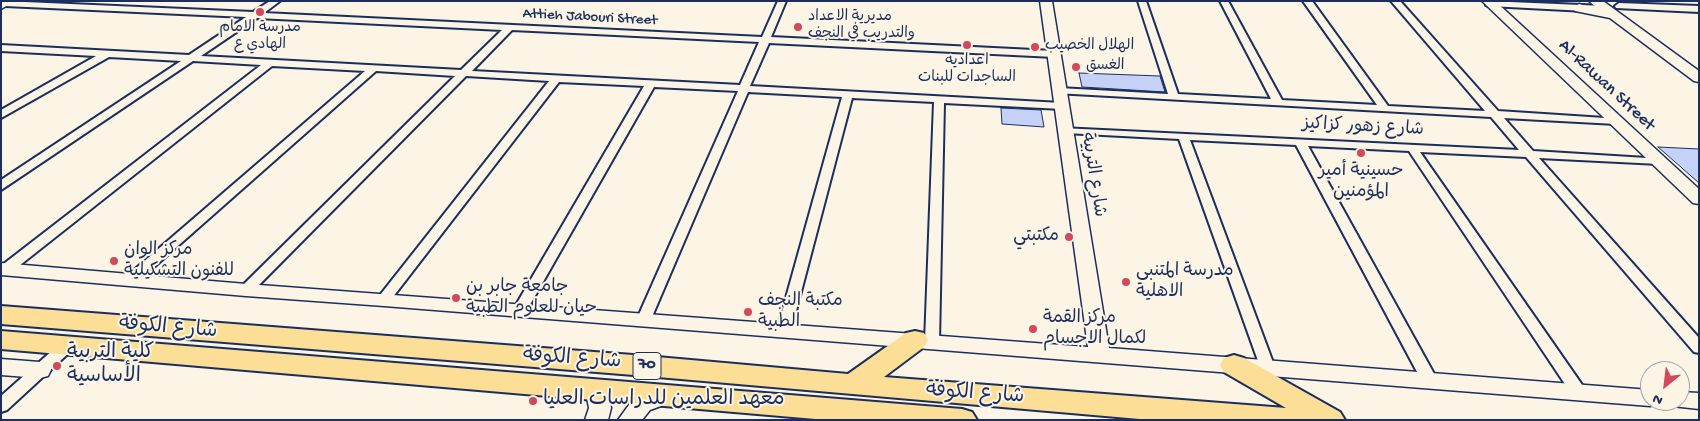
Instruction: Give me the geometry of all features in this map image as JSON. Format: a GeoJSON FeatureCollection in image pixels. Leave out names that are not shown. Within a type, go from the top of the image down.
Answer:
{"type":"FeatureCollection","features":[{"type":"Feature","properties":{"kind":"highway","name":"شارع الكوفة"},"geometry":{"type":"LineString","coordinates":[[1,315],[589,380],[667,395],[962,420]]}},
{"type":"Feature","properties":{"kind":"highway","name":"شارع الكوفة"},"geometry":{"type":"LineString","coordinates":[[1,340],[67,346],[589,380],[853,386],[1292,420]]}},
{"type":"Feature","properties":{"kind":"highway"},"geometry":{"type":"LineString","coordinates":[[853,386],[924,341]]}},
{"type":"Feature","properties":{"kind":"highway"},"geometry":{"type":"LineString","coordinates":[[1234,365],[1330,420]]}},
{"type":"Feature","properties":{"kind":"street"},"geometry":{"type":"LineString","coordinates":[[1,186],[276,1]]}},
{"type":"Feature","properties":{"kind":"street"},"geometry":{"type":"LineString","coordinates":[[644,319],[782,1]]}},
{"type":"Feature","properties":{"kind":"street","name":"شارع التربية"},"geometry":{"type":"LineString","coordinates":[[1046,1],[1100,355]]}},
{"type":"Feature","properties":{"kind":"street"},"geometry":{"type":"LineString","coordinates":[[1142,1],[1174,97]]}},
{"type":"Feature","properties":{"kind":"street"},"geometry":{"type":"LineString","coordinates":[[1224,1],[1278,103]]}},
{"type":"Feature","properties":{"kind":"street"},"geometry":{"type":"LineString","coordinates":[[1307,1],[1385,108]]}},
{"type":"Feature","properties":{"kind":"street"},"geometry":{"type":"LineString","coordinates":[[1395,1],[1699,348]]}},
{"type":"Feature","properties":{"kind":"street"},"geometry":{"type":"LineString","coordinates":[[1521,1],[1699,13]]}},
{"type":"Feature","properties":{"kind":"street"},"geometry":{"type":"LineString","coordinates":[[1488,2],[1699,9]]}},
{"type":"Feature","properties":{"kind":"street","name":"Al-Rawan Street"},"geometry":{"type":"LineString","coordinates":[[1488,2],[1699,198]]}},
{"type":"Feature","properties":{"kind":"street","name":"Attieh Jabouri Street"},"geometry":{"type":"LineString","coordinates":[[5,3],[1054,54]]}},
{"type":"Feature","properties":{"kind":"street"},"geometry":{"type":"LineString","coordinates":[[1611,7],[1699,65]]}},
{"type":"Feature","properties":{"kind":"street"},"geometry":{"type":"LineString","coordinates":[[1611,7],[1699,78]]}},
{"type":"Feature","properties":{"kind":"street"},"geometry":{"type":"LineString","coordinates":[[246,290],[509,28]]}},
{"type":"Feature","properties":{"kind":"street"},"geometry":{"type":"LineString","coordinates":[[1,48],[939,99],[1174,97],[1616,121]]}},
{"type":"Feature","properties":{"kind":"street"},"geometry":{"type":"LineString","coordinates":[[1,58],[18,48]]}},
{"type":"Feature","properties":{"kind":"street"},"geometry":{"type":"LineString","coordinates":[[1,115],[108,54]]}},
{"type":"Feature","properties":{"kind":"street"},"geometry":{"type":"LineString","coordinates":[[3,269],[271,62]]}},
{"type":"Feature","properties":{"kind":"street"},"geometry":{"type":"LineString","coordinates":[[132,280],[374,68]]}},
{"type":"Feature","properties":{"kind":"street"},"geometry":{"type":"LineString","coordinates":[[384,299],[556,78]]}},
{"type":"Feature","properties":{"kind":"street"},"geometry":{"type":"LineString","coordinates":[[520,310],[651,83]]}},
{"type":"Feature","properties":{"kind":"street"},"geometry":{"type":"LineString","coordinates":[[784,330],[848,94]]}},
{"type":"Feature","properties":{"kind":"street"},"geometry":{"type":"LineString","coordinates":[[924,341],[939,99]]}},
{"type":"Feature","properties":{"kind":"street","name":"شارع زهور كزاكيز"},"geometry":{"type":"LineString","coordinates":[[1065,130],[1659,161]]}},
{"type":"Feature","properties":{"kind":"street"},"geometry":{"type":"LineString","coordinates":[[1183,136],[1267,368]]}},
{"type":"Feature","properties":{"kind":"street"},"geometry":{"type":"LineString","coordinates":[[1300,142],[1430,380]]}},
{"type":"Feature","properties":{"kind":"street"},"geometry":{"type":"LineString","coordinates":[[1412,148],[1579,392]]}},
{"type":"Feature","properties":{"kind":"street"},"geometry":{"type":"LineString","coordinates":[[3,269],[246,290],[384,299],[1640,397]]}},
{"type":"Feature","properties":{"kind":"street"},"geometry":{"type":"LineString","coordinates":[[1,406],[67,346]]}},
{"type":"Feature","properties":{"kind":"street"},"geometry":{"type":"LineString","coordinates":[[1,367],[40,370]]}},
{"type":"Feature","properties":{"kind":"street"},"geometry":{"type":"LineString","coordinates":[[589,380],[598,397],[600,408],[596,420]]}},
{"type":"Feature","properties":{"kind":"street"},"geometry":{"type":"LineString","coordinates":[[629,420],[642,404],[667,395]]}},
{"type":"Feature","properties":{"kind":"building"},"geometry":{"type":"Polygon","coordinates":[[[1079,73],[1160,76],[1165,92],[1082,87],[1079,73]]]}},
{"type":"Feature","properties":{"kind":"building"},"geometry":{"type":"Polygon","coordinates":[[[1001,108],[1041,110],[1044,127],[1002,124],[1001,108]]]}},
{"type":"Feature","properties":{"kind":"building"},"geometry":{"type":"Polygon","coordinates":[[[1658,147],[1699,149],[1699,183],[1658,147]]]}},
{"type":"Feature","properties":{"kind":"place","name":"مدرسة الامام الهادي ع"},"geometry":{"type":"Point","coordinates":[260,12]}},
{"type":"Feature","properties":{"kind":"place","name":"مديرية الاعداد والتدريب في النجف"},"geometry":{"type":"Point","coordinates":[798,27]}},
{"type":"Feature","properties":{"kind":"place","name":"اعداديه الساجدات للبنات"},"geometry":{"type":"Point","coordinates":[967,45]}},
{"type":"Feature","properties":{"kind":"place","name":"الهلال الخصيب"},"geometry":{"type":"Point","coordinates":[1035,47]}},
{"type":"Feature","properties":{"kind":"place","name":"الغسق"},"geometry":{"type":"Point","coordinates":[1076,67]}},
{"type":"Feature","properties":{"kind":"place","name":"حسينية أمير المؤمنين"},"geometry":{"type":"Point","coordinates":[1361,153]}},
{"type":"Feature","properties":{"kind":"place","name":"مكتبتي"},"geometry":{"type":"Point","coordinates":[1069,237]}},
{"type":"Feature","properties":{"kind":"place","name":"مركز الوان للفنون التشكيلية"},"geometry":{"type":"Point","coordinates":[114,261]}},
{"type":"Feature","properties":{"kind":"place","name":"مدرسة المتنبي الاهلية"},"geometry":{"type":"Point","coordinates":[1126,282]}},
{"type":"Feature","properties":{"kind":"place","name":"جامعة جابر بن حيان للعلوم الطبية"},"geometry":{"type":"Point","coordinates":[456,298]}},
{"type":"Feature","properties":{"kind":"place","name":"مكتبة النجف الطبية"},"geometry":{"type":"Point","coordinates":[748,312]}},
{"type":"Feature","properties":{"kind":"place","name":"مركز القمة لكمال الاجسام"},"geometry":{"type":"Point","coordinates":[1033,329]}},
{"type":"Feature","properties":{"kind":"place","name":"كلية التربية الأساسية"},"geometry":{"type":"Point","coordinates":[57,366]}},
{"type":"Feature","properties":{"kind":"place","name":"معهد العلمين للدراسات العليا"},"geometry":{"type":"Point","coordinates":[533,401]}}]}
